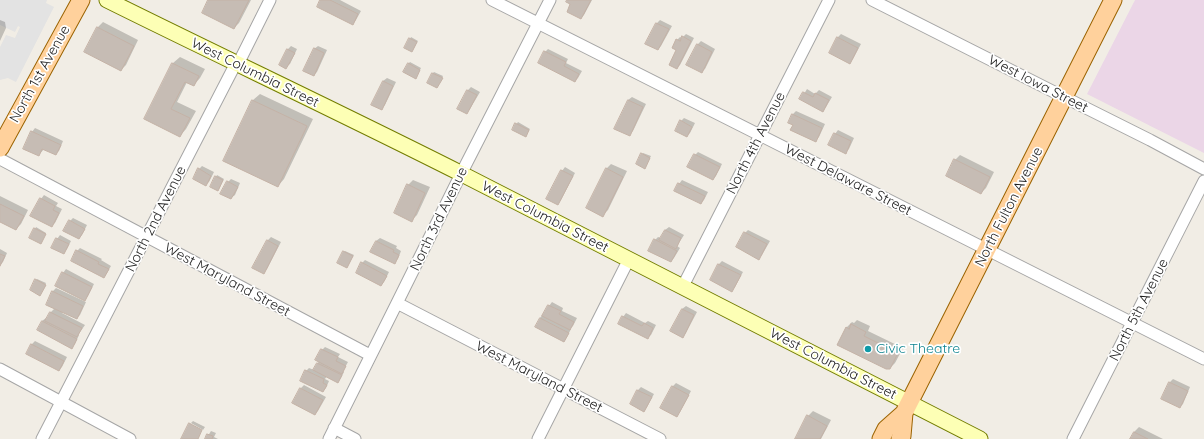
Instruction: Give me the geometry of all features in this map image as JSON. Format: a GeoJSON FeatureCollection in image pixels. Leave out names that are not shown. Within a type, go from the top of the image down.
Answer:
{"type":"FeatureCollection","features":[{"type":"Feature","properties":{"kind":"main road","name":"North 1st Avenue"},"geometry":{"type":"LineString","coordinates":[[0,148],[81,0]]}},
{"type":"Feature","properties":{"kind":"main road","name":"West Columbia Street"},"geometry":{"type":"LineString","coordinates":[[107,0],[461,174],[683,286],[862,380],[907,408],[980,439]]}},
{"type":"Feature","properties":{"kind":"main road","name":"North Fulton Avenue"},"geometry":{"type":"LineString","coordinates":[[900,439],[902,436],[907,408],[1113,0]]}},
{"type":"Feature","properties":{"kind":"main road","name":"North Fulton Avenue"},"geometry":{"type":"LineString","coordinates":[[881,439],[886,429],[907,408]]}},
{"type":"Feature","properties":{"kind":"street","name":"North 2nd Avenue"},"geometry":{"type":"LineString","coordinates":[[42,439],[270,0]]}},
{"type":"Feature","properties":{"kind":"street","name":"West Delaware Street"},"geometry":{"type":"LineString","coordinates":[[492,0],[1204,359]]}},
{"type":"Feature","properties":{"kind":"street","name":"North 3rd Avenue"},"geometry":{"type":"LineString","coordinates":[[328,439],[550,0]]}},
{"type":"Feature","properties":{"kind":"street","name":"North 4th Avenue"},"geometry":{"type":"LineString","coordinates":[[683,286],[829,0]]}},
{"type":"Feature","properties":{"kind":"street","name":"West Iowa Street"},"geometry":{"type":"LineString","coordinates":[[872,0],[1150,140],[1204,169]]}},
{"type":"Feature","properties":{"kind":"street","name":"West Maryland Street"},"geometry":{"type":"LineString","coordinates":[[0,159],[370,355]]}},
{"type":"Feature","properties":{"kind":"street","name":"North 5th Avenue"},"geometry":{"type":"LineString","coordinates":[[1073,439],[1204,181]]}},
{"type":"Feature","properties":{"kind":"street"},"geometry":{"type":"LineString","coordinates":[[538,439],[629,259]]}},
{"type":"Feature","properties":{"kind":"street","name":"West Maryland Street"},"geometry":{"type":"LineString","coordinates":[[397,303],[660,439]]}},
{"type":"Feature","properties":{"kind":"street"},"geometry":{"type":"LineString","coordinates":[[0,369],[130,439]]}},
{"type":"Feature","properties":{"kind":"street"},"geometry":{"type":"LineString","coordinates":[[334,428],[355,439]]}},
{"type":"Feature","properties":{"kind":"shaded area"},"geometry":{"type":"Polygon","coordinates":[[[0,0],[47,0],[46,3],[54,7],[16,82],[8,78],[0,80],[0,47],[6,35],[15,38],[20,27],[18,26],[15,32],[0,25],[0,0]]]}},
{"type":"Feature","properties":{"kind":"shaded area"},"geometry":{"type":"Polygon","coordinates":[[[1135,0],[1204,0],[1204,153],[1087,94],[1135,0]]]}},
{"type":"Feature","properties":{"kind":"building"},"geometry":{"type":"Polygon","coordinates":[[[208,0],[249,0],[234,29],[202,13],[208,0]]]}},
{"type":"Feature","properties":{"kind":"building"},"geometry":{"type":"Polygon","coordinates":[[[320,0],[330,0],[358,14],[353,25],[317,7],[320,0]]]}},
{"type":"Feature","properties":{"kind":"building"},"geometry":{"type":"Polygon","coordinates":[[[567,0],[591,0],[581,19],[567,12],[570,4],[566,2],[567,0]]]}},
{"type":"Feature","properties":{"kind":"building"},"geometry":{"type":"Polygon","coordinates":[[[656,23],[669,29],[658,50],[645,44],[656,23]]]}},
{"type":"Feature","properties":{"kind":"building"},"geometry":{"type":"Polygon","coordinates":[[[97,27],[134,46],[121,71],[84,52],[97,27]]]}},
{"type":"Feature","properties":{"kind":"building"},"geometry":{"type":"Polygon","coordinates":[[[682,36],[691,41],[677,69],[669,65],[676,50],[672,48],[676,39],[680,41],[682,36]]]}},
{"type":"Feature","properties":{"kind":"building"},"geometry":{"type":"Polygon","coordinates":[[[837,37],[858,48],[850,64],[829,53],[837,37]]]}},
{"type":"Feature","properties":{"kind":"building"},"geometry":{"type":"Polygon","coordinates":[[[409,38],[417,42],[412,52],[404,48],[409,38]]]}},
{"type":"Feature","properties":{"kind":"building"},"geometry":{"type":"Polygon","coordinates":[[[697,44],[712,52],[702,73],[686,65],[697,44]]]}},
{"type":"Feature","properties":{"kind":"building"},"geometry":{"type":"Polygon","coordinates":[[[314,48],[324,53],[314,76],[303,71],[314,48]]]}},
{"type":"Feature","properties":{"kind":"building"},"geometry":{"type":"Polygon","coordinates":[[[287,49],[295,53],[286,69],[279,65],[287,49]]]}},
{"type":"Feature","properties":{"kind":"building"},"geometry":{"type":"Polygon","coordinates":[[[544,51],[566,62],[564,66],[579,74],[575,82],[538,63],[544,51]]]}},
{"type":"Feature","properties":{"kind":"building"},"geometry":{"type":"Polygon","coordinates":[[[172,63],[199,76],[194,86],[185,82],[171,109],[190,118],[180,137],[144,119],[172,63]]]}},
{"type":"Feature","properties":{"kind":"building"},"geometry":{"type":"Polygon","coordinates":[[[408,63],[420,70],[416,79],[403,72],[408,63]]]}},
{"type":"Feature","properties":{"kind":"building"},"geometry":{"type":"Polygon","coordinates":[[[432,73],[443,78],[437,88],[427,83],[432,73]]]}},
{"type":"Feature","properties":{"kind":"building"},"geometry":{"type":"Polygon","coordinates":[[[383,81],[393,86],[382,110],[371,105],[383,81]]]}},
{"type":"Feature","properties":{"kind":"building"},"geometry":{"type":"Polygon","coordinates":[[[467,90],[477,95],[467,114],[457,109],[467,90]]]}},
{"type":"Feature","properties":{"kind":"building"},"geometry":{"type":"Polygon","coordinates":[[[803,92],[813,97],[815,93],[829,100],[823,112],[799,99],[803,92]]]}},
{"type":"Feature","properties":{"kind":"building"},"geometry":{"type":"Polygon","coordinates":[[[252,100],[307,126],[278,187],[223,161],[252,100]]]}},
{"type":"Feature","properties":{"kind":"building"},"geometry":{"type":"Polygon","coordinates":[[[628,100],[643,107],[630,136],[614,129],[628,100]]]}},
{"type":"Feature","properties":{"kind":"building"},"geometry":{"type":"Polygon","coordinates":[[[792,114],[822,128],[816,142],[790,130],[793,125],[788,123],[792,114]]]}},
{"type":"Feature","properties":{"kind":"building"},"geometry":{"type":"Polygon","coordinates":[[[680,120],[692,127],[687,137],[675,131],[680,120]]]}},
{"type":"Feature","properties":{"kind":"building"},"geometry":{"type":"Polygon","coordinates":[[[515,123],[529,130],[526,137],[512,130],[515,123]]]}},
{"type":"Feature","properties":{"kind":"building"},"geometry":{"type":"Polygon","coordinates":[[[31,131],[61,145],[56,155],[42,149],[39,156],[23,149],[31,131]]]}},
{"type":"Feature","properties":{"kind":"building"},"geometry":{"type":"Polygon","coordinates":[[[834,133],[851,141],[846,154],[828,145],[834,133]]]}},
{"type":"Feature","properties":{"kind":"building"},"geometry":{"type":"Polygon","coordinates":[[[641,153],[650,158],[645,169],[636,164],[641,153]]]}},
{"type":"Feature","properties":{"kind":"building"},"geometry":{"type":"Polygon","coordinates":[[[694,154],[720,167],[713,180],[687,167],[694,154]]]}},
{"type":"Feature","properties":{"kind":"building"},"geometry":{"type":"Polygon","coordinates":[[[954,159],[990,177],[981,194],[946,176],[954,159]]]}},
{"type":"Feature","properties":{"kind":"building"},"geometry":{"type":"Polygon","coordinates":[[[198,168],[211,176],[206,186],[193,179],[198,168]]]}},
{"type":"Feature","properties":{"kind":"building"},"geometry":{"type":"Polygon","coordinates":[[[606,168],[623,177],[603,217],[586,208],[606,168]]]}},
{"type":"Feature","properties":{"kind":"building"},"geometry":{"type":"Polygon","coordinates":[[[561,170],[573,176],[558,205],[546,199],[561,170]]]}},
{"type":"Feature","properties":{"kind":"building"},"geometry":{"type":"Polygon","coordinates":[[[215,176],[223,180],[218,191],[210,187],[215,176]]]}},
{"type":"Feature","properties":{"kind":"building"},"geometry":{"type":"Polygon","coordinates":[[[227,181],[238,187],[231,199],[220,194],[227,181]]]}},
{"type":"Feature","properties":{"kind":"building"},"geometry":{"type":"Polygon","coordinates":[[[678,183],[705,196],[701,204],[674,191],[678,183]]]}},
{"type":"Feature","properties":{"kind":"building"},"geometry":{"type":"Polygon","coordinates":[[[407,184],[425,193],[412,222],[394,213],[407,184]]]}},
{"type":"Feature","properties":{"kind":"building"},"geometry":{"type":"Polygon","coordinates":[[[40,198],[55,206],[53,210],[59,213],[52,227],[30,216],[40,198]]]}},
{"type":"Feature","properties":{"kind":"building"},"geometry":{"type":"Polygon","coordinates":[[[0,204],[24,216],[16,230],[0,222],[0,204]]]}},
{"type":"Feature","properties":{"kind":"building"},"geometry":{"type":"Polygon","coordinates":[[[69,220],[85,229],[79,239],[63,231],[69,220]]]}},
{"type":"Feature","properties":{"kind":"building"},"geometry":{"type":"Polygon","coordinates":[[[34,228],[46,234],[41,244],[29,238],[34,228]]]}},
{"type":"Feature","properties":{"kind":"building"},"geometry":{"type":"Polygon","coordinates":[[[665,230],[681,238],[676,249],[659,240],[665,230]]]}},
{"type":"Feature","properties":{"kind":"building"},"geometry":{"type":"Polygon","coordinates":[[[744,232],[767,244],[759,260],[736,247],[744,232]]]}},
{"type":"Feature","properties":{"kind":"building"},"geometry":{"type":"Polygon","coordinates":[[[56,238],[69,244],[64,254],[51,248],[56,238]]]}},
{"type":"Feature","properties":{"kind":"building"},"geometry":{"type":"Polygon","coordinates":[[[654,239],[677,251],[671,262],[648,251],[654,239]]]}},
{"type":"Feature","properties":{"kind":"building"},"geometry":{"type":"Polygon","coordinates":[[[267,240],[278,246],[264,274],[252,268],[267,240]]]}},
{"type":"Feature","properties":{"kind":"building"},"geometry":{"type":"Polygon","coordinates":[[[376,241],[394,250],[393,252],[399,255],[395,264],[370,252],[376,241]]]}},
{"type":"Feature","properties":{"kind":"building"},"geometry":{"type":"Polygon","coordinates":[[[76,250],[109,269],[104,278],[71,261],[76,250]]]}},
{"type":"Feature","properties":{"kind":"building"},"geometry":{"type":"Polygon","coordinates":[[[343,251],[353,256],[347,268],[337,263],[343,251]]]}},
{"type":"Feature","properties":{"kind":"building"},"geometry":{"type":"Polygon","coordinates":[[[0,254],[5,256],[0,266],[0,254]]]}},
{"type":"Feature","properties":{"kind":"building"},"geometry":{"type":"Polygon","coordinates":[[[361,262],[387,276],[381,286],[356,273],[361,262]]]}},
{"type":"Feature","properties":{"kind":"building"},"geometry":{"type":"Polygon","coordinates":[[[718,264],[741,275],[732,292],[710,280],[718,264]]]}},
{"type":"Feature","properties":{"kind":"building"},"geometry":{"type":"Polygon","coordinates":[[[62,272],[92,287],[85,301],[55,286],[62,272]]]}},
{"type":"Feature","properties":{"kind":"building"},"geometry":{"type":"Polygon","coordinates":[[[35,279],[46,285],[40,296],[30,290],[35,279]]]}},
{"type":"Feature","properties":{"kind":"building"},"geometry":{"type":"Polygon","coordinates":[[[52,291],[83,306],[77,319],[46,305],[52,291]]]}},
{"type":"Feature","properties":{"kind":"building"},"geometry":{"type":"Polygon","coordinates":[[[548,305],[561,311],[559,314],[574,322],[570,330],[542,316],[548,305]]]}},
{"type":"Feature","properties":{"kind":"building"},"geometry":{"type":"Polygon","coordinates":[[[682,309],[694,315],[683,338],[670,331],[682,309]]]}},
{"type":"Feature","properties":{"kind":"building"},"geometry":{"type":"Polygon","coordinates":[[[50,312],[82,328],[77,337],[45,321],[50,312]]]}},
{"type":"Feature","properties":{"kind":"building"},"geometry":{"type":"Polygon","coordinates":[[[622,316],[642,326],[644,323],[653,328],[648,339],[618,324],[622,316]]]}},
{"type":"Feature","properties":{"kind":"building"},"geometry":{"type":"Polygon","coordinates":[[[540,318],[569,333],[564,342],[535,327],[540,318]]]}},
{"type":"Feature","properties":{"kind":"building"},"geometry":{"type":"Polygon","coordinates":[[[42,321],[77,339],[72,349],[37,330],[42,321]]]}},
{"type":"Feature","properties":{"kind":"building","name":"Civic Theatre"},"geometry":{"type":"Polygon","coordinates":[[[851,324],[866,332],[864,336],[898,353],[890,369],[886,369],[837,345],[846,327],[849,329],[851,324]]]}},
{"type":"Feature","properties":{"kind":"building"},"geometry":{"type":"Polygon","coordinates":[[[31,344],[64,361],[59,371],[26,354],[31,344]]]}},
{"type":"Feature","properties":{"kind":"building"},"geometry":{"type":"Polygon","coordinates":[[[321,349],[338,357],[336,361],[346,366],[342,374],[315,360],[321,349]]]}},
{"type":"Feature","properties":{"kind":"building"},"geometry":{"type":"Polygon","coordinates":[[[317,363],[342,375],[338,383],[313,370],[317,363]]]}},
{"type":"Feature","properties":{"kind":"building"},"geometry":{"type":"Polygon","coordinates":[[[305,370],[324,379],[323,383],[327,385],[323,392],[300,381],[305,370]]]}},
{"type":"Feature","properties":{"kind":"building"},"geometry":{"type":"Polygon","coordinates":[[[1169,382],[1188,391],[1180,408],[1161,399],[1169,382]]]}},
{"type":"Feature","properties":{"kind":"building"},"geometry":{"type":"Polygon","coordinates":[[[672,386],[689,395],[677,417],[660,408],[672,386]]]}},
{"type":"Feature","properties":{"kind":"building"},"geometry":{"type":"Polygon","coordinates":[[[300,388],[323,400],[315,415],[292,403],[300,388]]]}},
{"type":"Feature","properties":{"kind":"building"},"geometry":{"type":"Polygon","coordinates":[[[637,390],[652,397],[644,412],[630,404],[637,390]]]}},
{"type":"Feature","properties":{"kind":"building"},"geometry":{"type":"Polygon","coordinates":[[[807,415],[827,426],[820,439],[795,439],[807,415]]]}},
{"type":"Feature","properties":{"kind":"building"},"geometry":{"type":"Polygon","coordinates":[[[189,423],[202,430],[198,439],[181,439],[189,423]]]}},
{"type":"Feature","properties":{"kind":"building"},"geometry":{"type":"Polygon","coordinates":[[[1134,432],[1148,439],[1130,439],[1134,432]]]}},
{"type":"Feature","properties":{"kind":"building"},"geometry":{"type":"Polygon","coordinates":[[[207,434],[213,436],[212,439],[205,439],[207,434]]]}},
{"type":"Feature","properties":{"kind":"place","name":"Civic Theatre"},"geometry":{"type":"Point","coordinates":[868,349]}}]}
